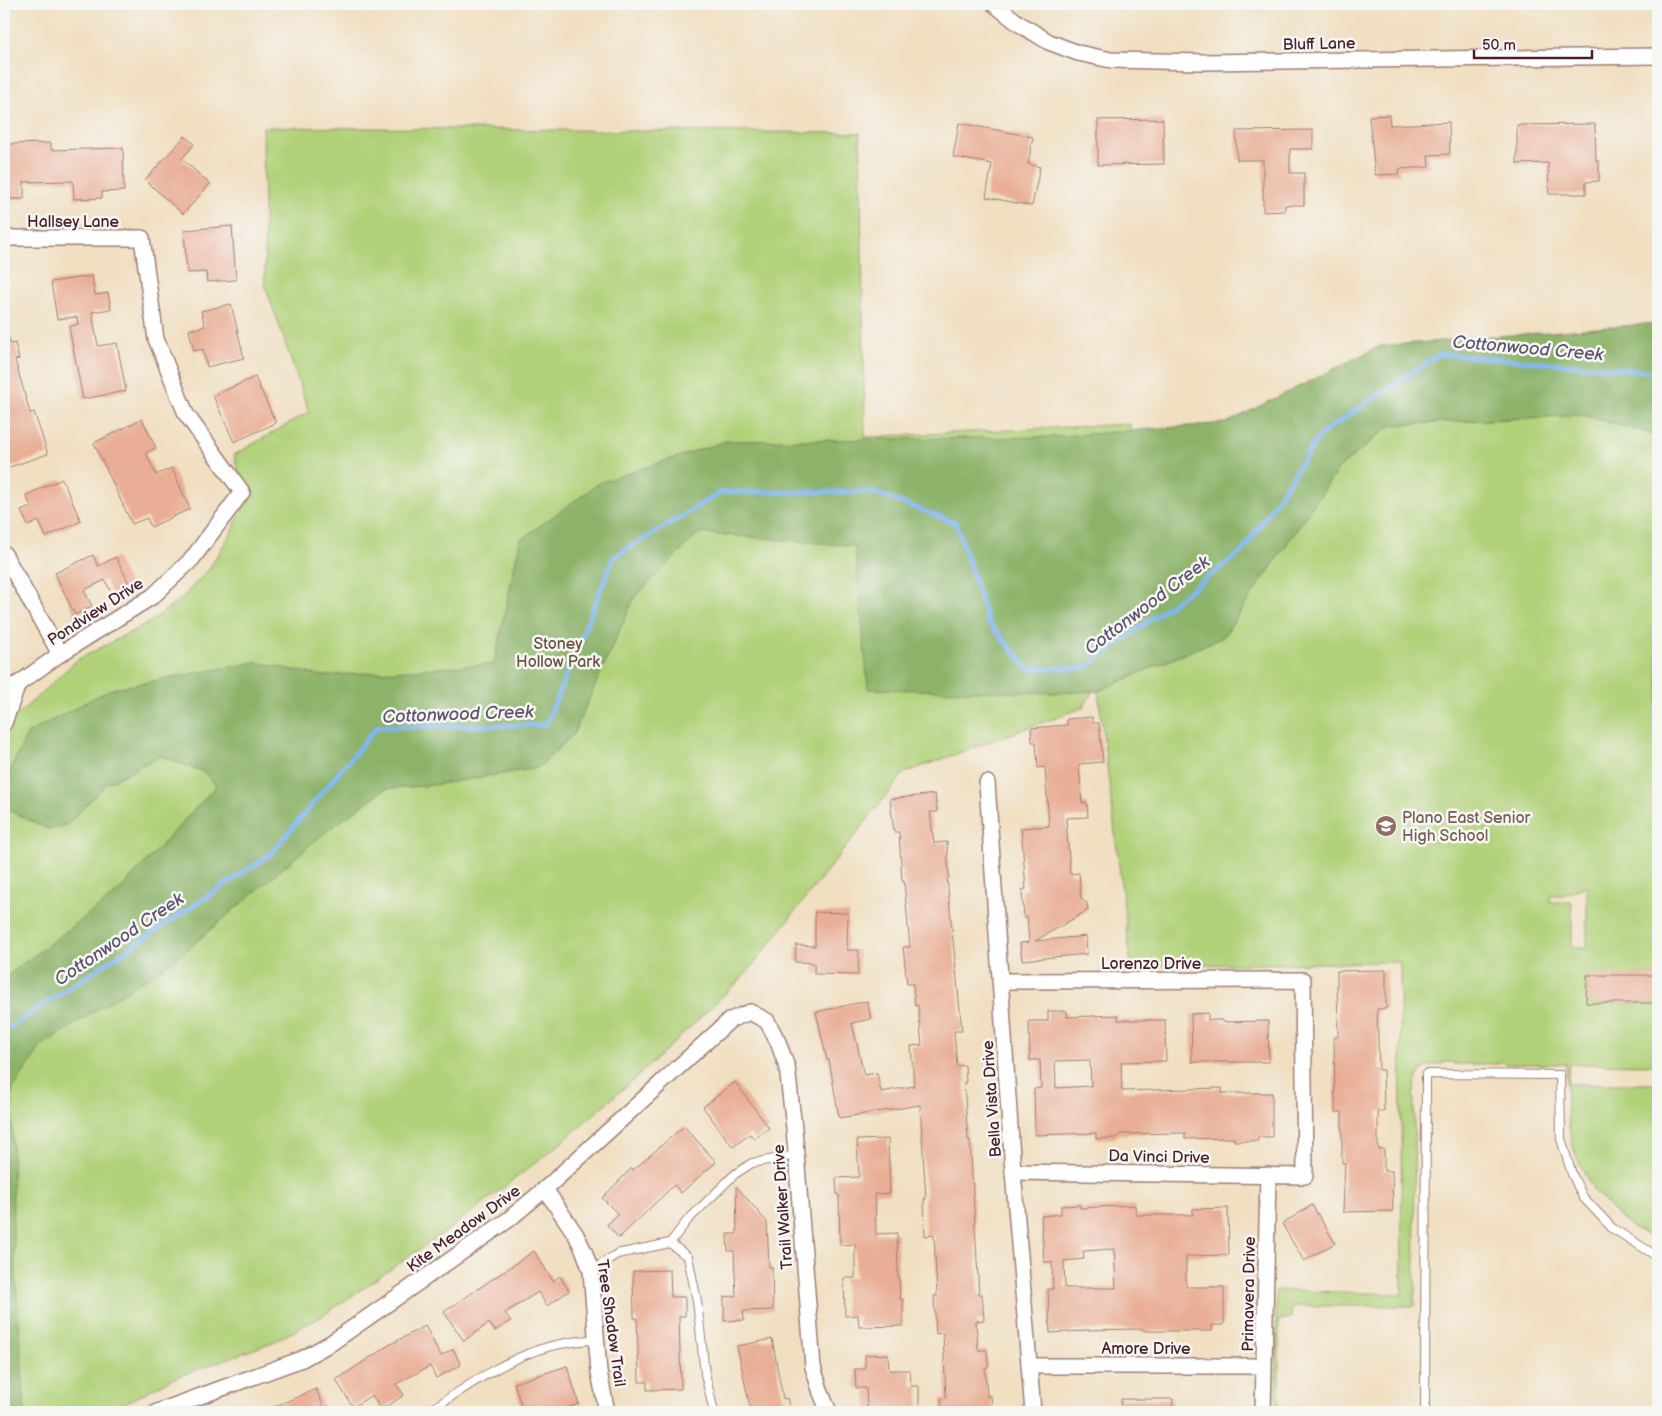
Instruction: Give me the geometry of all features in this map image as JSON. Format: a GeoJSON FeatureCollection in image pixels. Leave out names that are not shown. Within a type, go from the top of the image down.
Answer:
{"type":"FeatureCollection","features":[{"type":"Feature","properties":{"kind":"street","name":"Bluff Lane"},"geometry":{"type":"LineString","coordinates":[[994,4],[1018,23],[1049,42],[1078,53],[1112,60],[1202,62],[1658,56]]}},
{"type":"Feature","properties":{"kind":"street","name":"Hallsey Lane"},"geometry":{"type":"LineString","coordinates":[[4,238],[142,238],[156,339],[186,414],[242,492]]}},
{"type":"Feature","properties":{"kind":"street","name":"Pondview Drive"},"geometry":{"type":"LineString","coordinates":[[4,723],[11,687],[153,596],[192,558],[242,492]]}},
{"type":"Feature","properties":{"kind":"street"},"geometry":{"type":"LineString","coordinates":[[4,554],[60,654]]}},
{"type":"Feature","properties":{"kind":"street","name":"Bella Vista Drive"},"geometry":{"type":"LineString","coordinates":[[987,783],[1013,1172],[1033,1412]]}},
{"type":"Feature","properties":{"kind":"street","name":"Lorenzo Drive"},"geometry":{"type":"LineString","coordinates":[[1000,981],[1303,980],[1305,1176]]}},
{"type":"Feature","properties":{"kind":"street","name":"Trail Walker Drive"},"geometry":{"type":"LineString","coordinates":[[750,1012],[767,1021],[778,1042],[787,1067],[813,1367],[829,1412]]}},
{"type":"Feature","properties":{"kind":"street","name":"Kite Meadow Drive"},"geometry":{"type":"LineString","coordinates":[[157,1412],[302,1359],[331,1343],[508,1220],[545,1189],[730,1020],[750,1012]]}},
{"type":"Feature","properties":{"kind":"street","name":"Da Vinci Drive"},"geometry":{"type":"LineString","coordinates":[[1013,1172],[1305,1176]]}},
{"type":"Feature","properties":{"kind":"street","name":"Primavera Drive"},"geometry":{"type":"LineString","coordinates":[[1263,1412],[1268,1176]]}},
{"type":"Feature","properties":{"kind":"street","name":"Tree Shadow Trail"},"geometry":{"type":"LineString","coordinates":[[545,1189],[576,1235],[591,1271],[599,1372],[607,1412]]}},
{"type":"Feature","properties":{"kind":"street","name":"Amore Drive"},"geometry":{"type":"LineString","coordinates":[[1029,1366],[1264,1366]]}},
{"type":"Feature","properties":{"kind":"lane"},"geometry":{"type":"LineString","coordinates":[[1425,1412],[1426,1074],[1560,1075],[1561,1139],[1572,1174],[1583,1197],[1612,1228],[1658,1257]]}},
{"type":"Feature","properties":{"kind":"lane"},"geometry":{"type":"LineString","coordinates":[[591,1271],[617,1254],[670,1243],[687,1221],[736,1174],[752,1163],[796,1155]]}},
{"type":"Feature","properties":{"kind":"lane"},"geometry":{"type":"LineString","coordinates":[[670,1243],[688,1257],[697,1301],[706,1374],[714,1412]]}},
{"type":"Feature","properties":{"kind":"lane"},"geometry":{"type":"LineString","coordinates":[[428,1412],[478,1379],[519,1358],[551,1346],[597,1339]]}},
{"type":"Feature","properties":{"kind":"green space","name":"Stoney Hollow Park"},"geometry":{"type":"Polygon","coordinates":[[[263,127],[860,133],[865,437],[1130,424],[1137,631],[1082,708],[904,773],[745,975],[647,1068],[560,1144],[448,1230],[321,1317],[273,1342],[172,1379],[107,1412],[4,1412],[4,733],[10,722],[77,660],[150,622],[181,599],[209,569],[234,528],[246,499],[234,455],[309,412],[265,285],[263,127]]]}},
{"type":"Feature","properties":{"kind":"green space"},"geometry":{"type":"Polygon","coordinates":[[[1658,323],[1658,436],[1583,415],[1391,425],[1339,468],[1223,637],[1098,691],[1058,693],[868,689],[855,546],[699,533],[634,598],[573,735],[538,768],[434,785],[385,789],[323,834],[176,959],[42,1045],[12,1090],[13,1234],[25,1412],[4,1412],[4,978],[118,892],[216,786],[204,772],[160,756],[106,784],[67,825],[48,829],[8,810],[8,774],[28,733],[111,689],[256,662],[323,676],[494,664],[520,540],[601,482],[726,441],[1051,437],[1226,423],[1380,346],[1658,323]]]}},
{"type":"Feature","properties":{"kind":"green space","name":"Plano East Senior High School"},"geometry":{"type":"Polygon","coordinates":[[[1583,415],[1658,436],[1658,975],[1586,976],[1587,1003],[1658,1003],[1658,1065],[1569,1064],[1568,1084],[1658,1084],[1658,1239],[1640,1232],[1617,1215],[1598,1193],[1596,1194],[1584,1173],[1574,1150],[1570,1134],[1567,1108],[1566,1064],[1506,1064],[1505,1062],[1498,1062],[1497,1064],[1454,1064],[1454,1062],[1443,1062],[1443,1064],[1425,1068],[1416,1079],[1413,1092],[1415,1306],[1292,1306],[1291,1318],[1279,1320],[1279,1412],[1276,1412],[1276,1290],[1402,1294],[1400,962],[1131,966],[1098,691],[1223,637],[1339,468],[1391,425],[1583,415]],[[1587,886],[1563,895],[1551,895],[1550,902],[1572,902],[1572,948],[1587,948],[1587,886]]]}},
{"type":"Feature","properties":{"kind":"building"},"geometry":{"type":"Polygon","coordinates":[[[1389,115],[1390,125],[1449,122],[1450,154],[1428,155],[1429,167],[1399,169],[1400,174],[1375,175],[1369,116],[1389,115]]]}},
{"type":"Feature","properties":{"kind":"building"},"geometry":{"type":"Polygon","coordinates":[[[1163,119],[1164,164],[1098,165],[1098,120],[1163,119]]]}},
{"type":"Feature","properties":{"kind":"building"},"geometry":{"type":"Polygon","coordinates":[[[959,123],[1033,137],[1028,164],[1040,167],[1032,206],[986,197],[992,164],[953,157],[959,123]]]}},
{"type":"Feature","properties":{"kind":"building"},"geometry":{"type":"Polygon","coordinates":[[[1595,124],[1596,161],[1599,161],[1599,181],[1586,182],[1586,194],[1549,194],[1548,163],[1517,164],[1517,125],[1595,124]]]}},
{"type":"Feature","properties":{"kind":"building"},"geometry":{"type":"Polygon","coordinates":[[[1313,130],[1313,149],[1290,149],[1290,173],[1304,173],[1304,205],[1285,205],[1285,211],[1263,212],[1263,160],[1237,160],[1236,131],[1313,130]]]}},
{"type":"Feature","properties":{"kind":"building"},"geometry":{"type":"Polygon","coordinates":[[[185,136],[194,144],[182,159],[210,184],[183,214],[145,180],[185,136]]]}},
{"type":"Feature","properties":{"kind":"building"},"geometry":{"type":"Polygon","coordinates":[[[51,143],[51,150],[123,148],[124,191],[102,192],[102,198],[74,199],[73,181],[24,182],[24,199],[4,199],[6,144],[51,143]]]}},
{"type":"Feature","properties":{"kind":"building"},"geometry":{"type":"Polygon","coordinates":[[[232,226],[236,280],[207,282],[206,272],[187,273],[184,230],[232,226]]]}},
{"type":"Feature","properties":{"kind":"building"},"geometry":{"type":"Polygon","coordinates":[[[92,276],[95,295],[108,293],[111,309],[92,312],[98,346],[117,343],[126,391],[83,399],[69,327],[78,324],[77,317],[57,319],[51,282],[92,276]]]}},
{"type":"Feature","properties":{"kind":"building"},"geometry":{"type":"Polygon","coordinates":[[[231,304],[244,358],[207,367],[203,349],[194,351],[189,330],[205,326],[201,311],[231,304]]]}},
{"type":"Feature","properties":{"kind":"building"},"geometry":{"type":"Polygon","coordinates":[[[7,333],[11,344],[15,343],[19,359],[15,360],[30,413],[34,412],[48,454],[4,469],[4,334],[7,333]]]}},
{"type":"Feature","properties":{"kind":"building"},"geometry":{"type":"Polygon","coordinates":[[[255,377],[276,423],[234,442],[213,396],[255,377]]]}},
{"type":"Feature","properties":{"kind":"building"},"geometry":{"type":"Polygon","coordinates":[[[142,419],[156,448],[146,453],[156,475],[172,468],[190,509],[151,527],[147,518],[132,524],[94,443],[142,419]]]}},
{"type":"Feature","properties":{"kind":"building"},"geometry":{"type":"Polygon","coordinates":[[[62,479],[81,521],[46,537],[39,521],[28,526],[21,511],[31,507],[26,495],[62,479]]]}},
{"type":"Feature","properties":{"kind":"building"},"geometry":{"type":"Polygon","coordinates":[[[93,555],[98,566],[116,557],[130,585],[112,594],[105,580],[84,590],[92,606],[75,615],[55,573],[93,555]]]}},
{"type":"Feature","properties":{"kind":"building"},"geometry":{"type":"Polygon","coordinates":[[[1092,717],[1093,723],[1099,723],[1103,762],[1079,764],[1082,803],[1087,803],[1088,817],[1066,818],[1070,874],[1079,873],[1081,898],[1087,903],[1088,910],[1035,941],[1086,936],[1087,954],[1022,960],[1020,943],[1029,942],[1027,917],[1024,918],[1022,890],[1026,889],[1021,828],[1049,826],[1045,767],[1038,768],[1036,742],[1032,742],[1031,728],[1067,725],[1067,719],[1092,717]]]}},
{"type":"Feature","properties":{"kind":"building"},"geometry":{"type":"Polygon","coordinates":[[[935,794],[937,812],[930,812],[934,843],[947,842],[949,878],[947,878],[962,1031],[954,1031],[957,1066],[965,1065],[966,1082],[964,1082],[968,1140],[970,1140],[979,1294],[982,1294],[984,1320],[976,1321],[978,1350],[987,1350],[988,1367],[985,1368],[987,1396],[991,1396],[992,1412],[942,1412],[941,1399],[946,1398],[943,1333],[936,1334],[934,1296],[937,1296],[934,1235],[925,1236],[924,1199],[926,1199],[920,1105],[839,1118],[829,1060],[827,1060],[816,1012],[867,1001],[871,1019],[852,1023],[864,1075],[877,1073],[881,1092],[914,1086],[911,1046],[922,1045],[918,1005],[915,1006],[913,984],[907,984],[903,947],[910,947],[904,881],[902,881],[899,832],[894,832],[890,799],[935,794]]]}},
{"type":"Feature","properties":{"kind":"building"},"geometry":{"type":"Polygon","coordinates":[[[815,912],[848,913],[847,950],[859,950],[858,975],[814,974],[814,963],[795,962],[796,945],[815,946],[815,912]]]}},
{"type":"Feature","properties":{"kind":"building"},"geometry":{"type":"Polygon","coordinates":[[[1386,970],[1386,1009],[1377,1009],[1379,1070],[1383,1070],[1384,1111],[1378,1111],[1378,1149],[1384,1149],[1384,1171],[1392,1171],[1393,1211],[1343,1212],[1345,1163],[1342,1163],[1342,1112],[1335,1112],[1334,1037],[1338,1037],[1337,971],[1386,970]]]}},
{"type":"Feature","properties":{"kind":"building"},"geometry":{"type":"Polygon","coordinates":[[[1587,975],[1658,975],[1658,1003],[1586,1003],[1587,975]]]}},
{"type":"Feature","properties":{"kind":"building"},"geometry":{"type":"Polygon","coordinates":[[[1048,1011],[1067,1011],[1067,1017],[1118,1015],[1118,1020],[1165,1020],[1166,1061],[1121,1062],[1122,1091],[1222,1088],[1222,1093],[1272,1093],[1272,1137],[1258,1137],[1258,1141],[1234,1141],[1234,1138],[1185,1139],[1185,1133],[1120,1134],[1115,1138],[1096,1139],[1096,1133],[1035,1135],[1034,1089],[1041,1088],[1040,1060],[1030,1060],[1029,1021],[1048,1021],[1048,1011]],[[1090,1060],[1055,1061],[1056,1088],[1091,1086],[1090,1060]]]}},
{"type":"Feature","properties":{"kind":"building"},"geometry":{"type":"Polygon","coordinates":[[[1208,1013],[1208,1020],[1222,1020],[1222,1022],[1268,1021],[1269,1062],[1192,1062],[1191,1014],[1208,1013]]]}},
{"type":"Feature","properties":{"kind":"building"},"geometry":{"type":"Polygon","coordinates":[[[735,1082],[769,1128],[754,1139],[750,1134],[733,1147],[703,1107],[735,1082]]]}},
{"type":"Feature","properties":{"kind":"building"},"geometry":{"type":"Polygon","coordinates":[[[684,1126],[716,1162],[681,1193],[674,1185],[619,1238],[607,1225],[618,1214],[602,1198],[632,1168],[633,1170],[684,1126]]]}},
{"type":"Feature","properties":{"kind":"building"},"geometry":{"type":"Polygon","coordinates":[[[888,1139],[890,1193],[875,1194],[876,1234],[897,1233],[898,1277],[900,1299],[903,1299],[903,1326],[859,1327],[858,1315],[845,1316],[844,1278],[855,1278],[855,1244],[840,1245],[839,1195],[837,1195],[836,1178],[859,1177],[857,1140],[888,1139]]]}},
{"type":"Feature","properties":{"kind":"building"},"geometry":{"type":"Polygon","coordinates":[[[736,1186],[767,1222],[769,1267],[772,1267],[773,1310],[743,1311],[744,1320],[724,1321],[724,1297],[736,1296],[734,1251],[728,1251],[727,1234],[737,1234],[736,1186]]]}},
{"type":"Feature","properties":{"kind":"building"},"geometry":{"type":"Polygon","coordinates":[[[1080,1205],[1080,1208],[1135,1205],[1136,1215],[1193,1215],[1193,1209],[1228,1208],[1229,1255],[1186,1256],[1186,1287],[1224,1287],[1224,1325],[1212,1325],[1212,1331],[1144,1331],[1144,1329],[1083,1330],[1050,1333],[1048,1289],[1053,1289],[1052,1262],[1044,1262],[1041,1216],[1061,1214],[1061,1206],[1080,1205]],[[1114,1249],[1083,1251],[1084,1259],[1064,1261],[1065,1288],[1116,1288],[1114,1249]]]}},
{"type":"Feature","properties":{"kind":"building"},"geometry":{"type":"Polygon","coordinates":[[[1312,1205],[1335,1243],[1304,1261],[1282,1224],[1312,1205]]]}},
{"type":"Feature","properties":{"kind":"building"},"geometry":{"type":"Polygon","coordinates":[[[534,1251],[553,1281],[560,1276],[569,1291],[547,1306],[538,1292],[505,1313],[511,1321],[495,1331],[489,1323],[464,1341],[444,1312],[534,1251]]]}},
{"type":"Feature","properties":{"kind":"building"},"geometry":{"type":"Polygon","coordinates":[[[670,1270],[671,1297],[685,1297],[685,1316],[679,1316],[681,1389],[647,1390],[647,1382],[639,1382],[637,1318],[634,1318],[633,1271],[670,1270]]]}},
{"type":"Feature","properties":{"kind":"building"},"geometry":{"type":"Polygon","coordinates":[[[425,1326],[441,1356],[453,1349],[461,1365],[436,1378],[430,1366],[396,1384],[404,1395],[381,1410],[372,1395],[353,1407],[336,1380],[389,1345],[425,1326]]]}},
{"type":"Feature","properties":{"kind":"building"},"geometry":{"type":"Polygon","coordinates":[[[772,1339],[783,1399],[787,1398],[791,1412],[751,1412],[737,1346],[772,1339]]]}},
{"type":"Feature","properties":{"kind":"building"},"geometry":{"type":"Polygon","coordinates":[[[888,1354],[889,1370],[910,1370],[911,1386],[919,1386],[919,1409],[867,1411],[866,1388],[856,1388],[855,1369],[865,1369],[865,1355],[888,1354]]]}},
{"type":"Feature","properties":{"kind":"building"},"geometry":{"type":"Polygon","coordinates":[[[567,1366],[579,1404],[554,1412],[523,1412],[514,1383],[567,1366]]]}},
{"type":"Feature","properties":{"kind":"building"},"geometry":{"type":"Polygon","coordinates":[[[316,1389],[326,1412],[262,1412],[316,1389]]]}},
{"type":"Feature","properties":{"kind":"building"},"geometry":{"type":"Polygon","coordinates":[[[1121,1399],[1173,1399],[1172,1412],[1121,1412],[1121,1399]]]}},
{"type":"Feature","properties":{"kind":"waterway","name":"Cottonwood Creek"},"geometry":{"type":"LineString","coordinates":[[4,1031],[270,855],[377,727],[546,725],[614,557],[722,492],[873,492],[956,523],[988,622],[1029,669],[1085,668],[1242,552],[1321,434],[1440,354],[1658,372]]}},
{"type":"Feature","properties":{"kind":"waterway","name":"Cottonwood Creek"},"geometry":{"type":"LineString","coordinates":[[4,1382],[4,1390]]}},
{"type":"Feature","properties":{"kind":"place","name":"Plano East Senior High School"},"geometry":{"type":"Point","coordinates":[1386,826]}}]}
